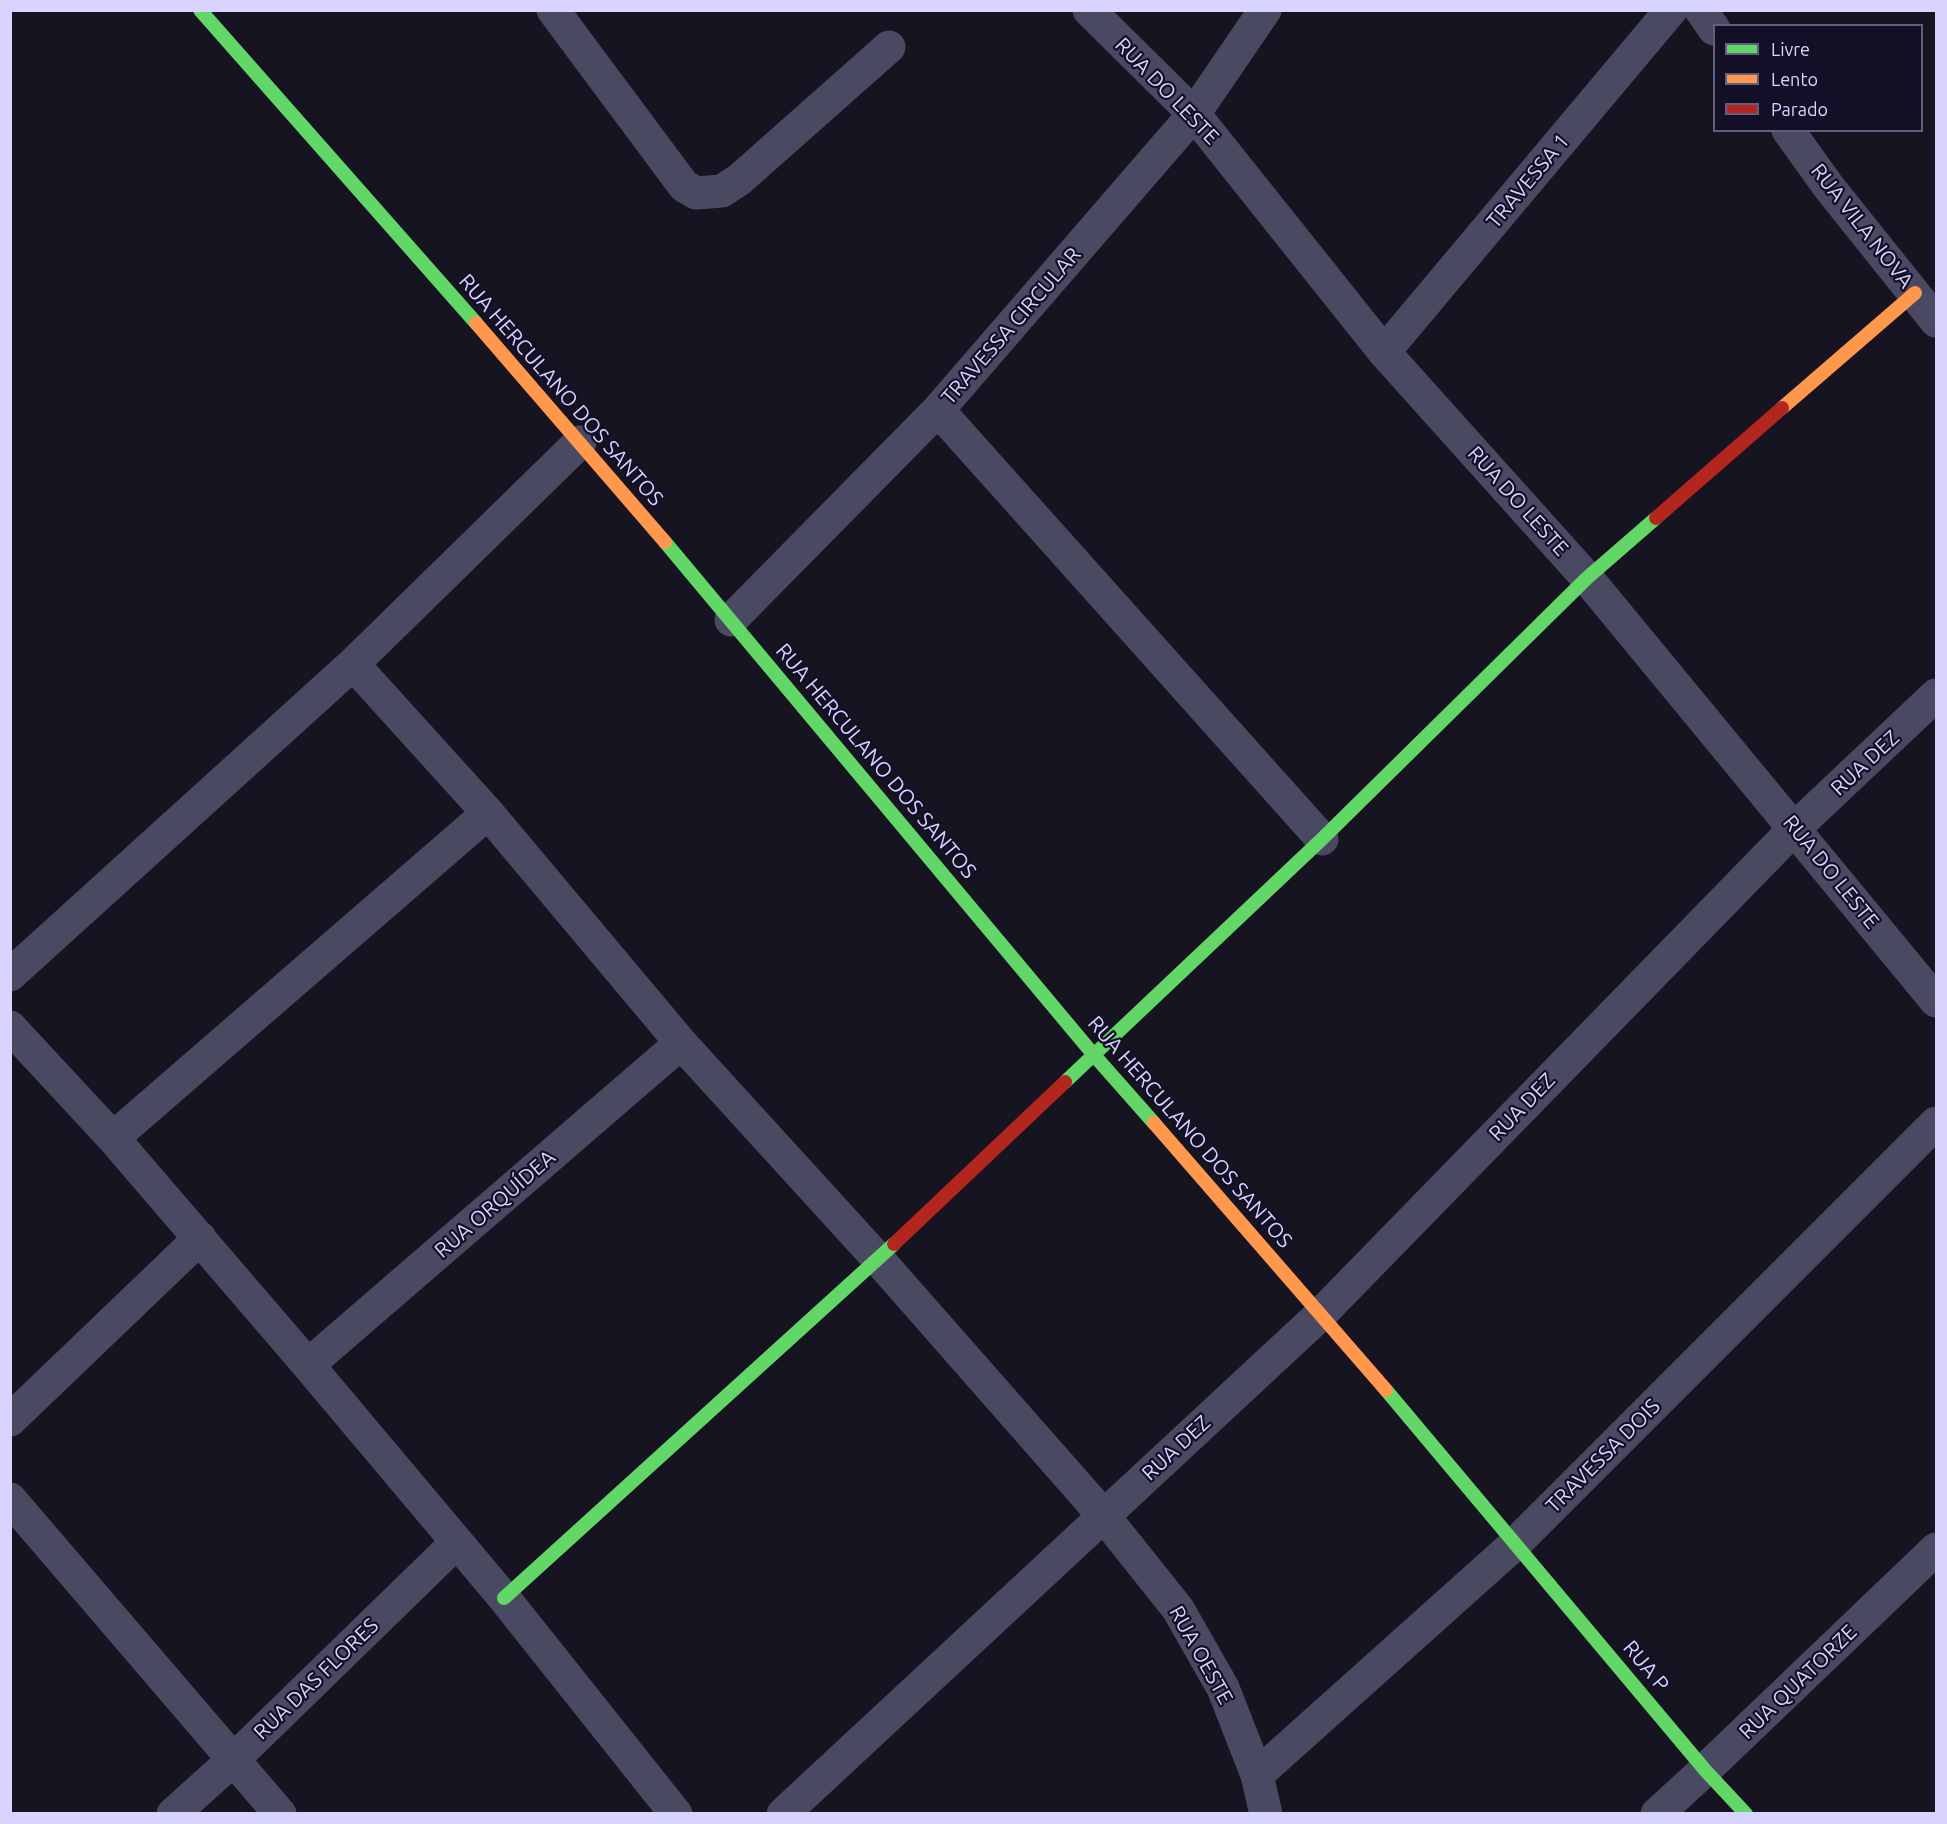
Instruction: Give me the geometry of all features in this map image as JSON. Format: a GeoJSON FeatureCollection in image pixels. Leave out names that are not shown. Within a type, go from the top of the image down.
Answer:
{"type":"FeatureCollection","features":[{"type":"Feature","properties":{"kind":"street","name":"RUA HERCULANO DOS SANTOS"},"geometry":{"type":"LineString","coordinates":[[200,10],[580,442],[732,620],[1093,1054],[1321,1314],[1516,1543]]}},
{"type":"Feature","properties":{"kind":"street"},"geometry":{"type":"LineString","coordinates":[[553,10],[684,186],[696,193],[722,191],[740,179],[889,47]]}},
{"type":"Feature","properties":{"kind":"street","name":"RUA DO LESTE"},"geometry":{"type":"LineString","coordinates":[[1089,10],[1194,114],[1384,352],[1587,578],[1936,1001]]}},
{"type":"Feature","properties":{"kind":"street","name":"TRAVESSA CIRCULAR"},"geometry":{"type":"LineString","coordinates":[[732,620],[938,410],[1194,114],[1266,10]]}},
{"type":"Feature","properties":{"kind":"street","name":"TRAVESSA 1"},"geometry":{"type":"LineString","coordinates":[[1384,352],[1671,10]]}},
{"type":"Feature","properties":{"kind":"street"},"geometry":{"type":"LineString","coordinates":[[1701,10],[1713,28]]}},
{"type":"Feature","properties":{"kind":"street","name":"RUA VILA NOVA"},"geometry":{"type":"LineString","coordinates":[[1789,132],[1828,186],[1936,321]]}},
{"type":"Feature","properties":{"kind":"street"},"geometry":{"type":"LineString","coordinates":[[504,1598],[878,1258],[1322,839],[1587,578],[1915,293]]}},
{"type":"Feature","properties":{"kind":"street"},"geometry":{"type":"LineString","coordinates":[[938,410],[1322,839]]}},
{"type":"Feature","properties":{"kind":"street"},"geometry":{"type":"LineString","coordinates":[[10,975],[353,664],[580,442]]}},
{"type":"Feature","properties":{"kind":"street","name":"RUA OESTE"},"geometry":{"type":"LineString","coordinates":[[353,664],[488,813],[681,1043],[878,1258],[1103,1515],[1178,1609],[1223,1688],[1257,1775],[1266,1814]]}},
{"type":"Feature","properties":{"kind":"street","name":"RUA DEZ"},"geometry":{"type":"LineString","coordinates":[[783,1814],[1321,1314],[1795,828],[1936,695]]}},
{"type":"Feature","properties":{"kind":"street"},"geometry":{"type":"LineString","coordinates":[[113,1138],[488,813]]}},
{"type":"Feature","properties":{"kind":"street"},"geometry":{"type":"LineString","coordinates":[[10,1027],[113,1138],[308,1365],[504,1598],[676,1814]]}},
{"type":"Feature","properties":{"kind":"street","name":"RUA ORQUÍDEA"},"geometry":{"type":"LineString","coordinates":[[308,1365],[681,1043]]}},
{"type":"Feature","properties":{"kind":"street","name":"TRAVESSA DOIS"},"geometry":{"type":"LineString","coordinates":[[1257,1775],[1516,1543],[1936,1123]]}},
{"type":"Feature","properties":{"kind":"street"},"geometry":{"type":"LineString","coordinates":[[10,1420],[200,1238]]}},
{"type":"Feature","properties":{"kind":"street"},"geometry":{"type":"LineString","coordinates":[[10,1499],[280,1814]]}},
{"type":"Feature","properties":{"kind":"street","name":"RUA DAS FLORES"},"geometry":{"type":"LineString","coordinates":[[173,1814],[233,1760],[457,1542]]}},
{"type":"Feature","properties":{"kind":"street","name":"RUA P"},"geometry":{"type":"LineString","coordinates":[[1516,1543],[1705,1770],[1746,1814]]}},
{"type":"Feature","properties":{"kind":"street","name":"RUA QUATORZE"},"geometry":{"type":"LineString","coordinates":[[1657,1814],[1936,1549]]}},
{"type":"Feature","properties":{"kind":"traffic: fast"},"geometry":{"type":"LineString","coordinates":[[200,10],[476,323]]}},
{"type":"Feature","properties":{"kind":"traffic: fast"},"geometry":{"type":"LineString","coordinates":[[1065,1082],[1322,839],[1587,578],[1656,518]]}},
{"type":"Feature","properties":{"kind":"traffic: fast"},"geometry":{"type":"LineString","coordinates":[[665,542],[1093,1054],[1154,1123]]}},
{"type":"Feature","properties":{"kind":"traffic: fast"},"geometry":{"type":"LineString","coordinates":[[504,1598],[894,1244]]}},
{"type":"Feature","properties":{"kind":"traffic: fast"},"geometry":{"type":"LineString","coordinates":[[1386,1390],[1705,1770],[1746,1814]]}},
{"type":"Feature","properties":{"kind":"traffic: slow"},"geometry":{"type":"LineString","coordinates":[[1782,408],[1915,293]]}},
{"type":"Feature","properties":{"kind":"traffic: slow"},"geometry":{"type":"LineString","coordinates":[[476,323],[665,542]]}},
{"type":"Feature","properties":{"kind":"traffic: slow"},"geometry":{"type":"LineString","coordinates":[[1154,1123],[1386,1390]]}},
{"type":"Feature","properties":{"kind":"traffic: jam"},"geometry":{"type":"LineString","coordinates":[[1656,518],[1782,408]]}},
{"type":"Feature","properties":{"kind":"traffic: jam"},"geometry":{"type":"LineString","coordinates":[[894,1244],[1065,1082]]}}]}
